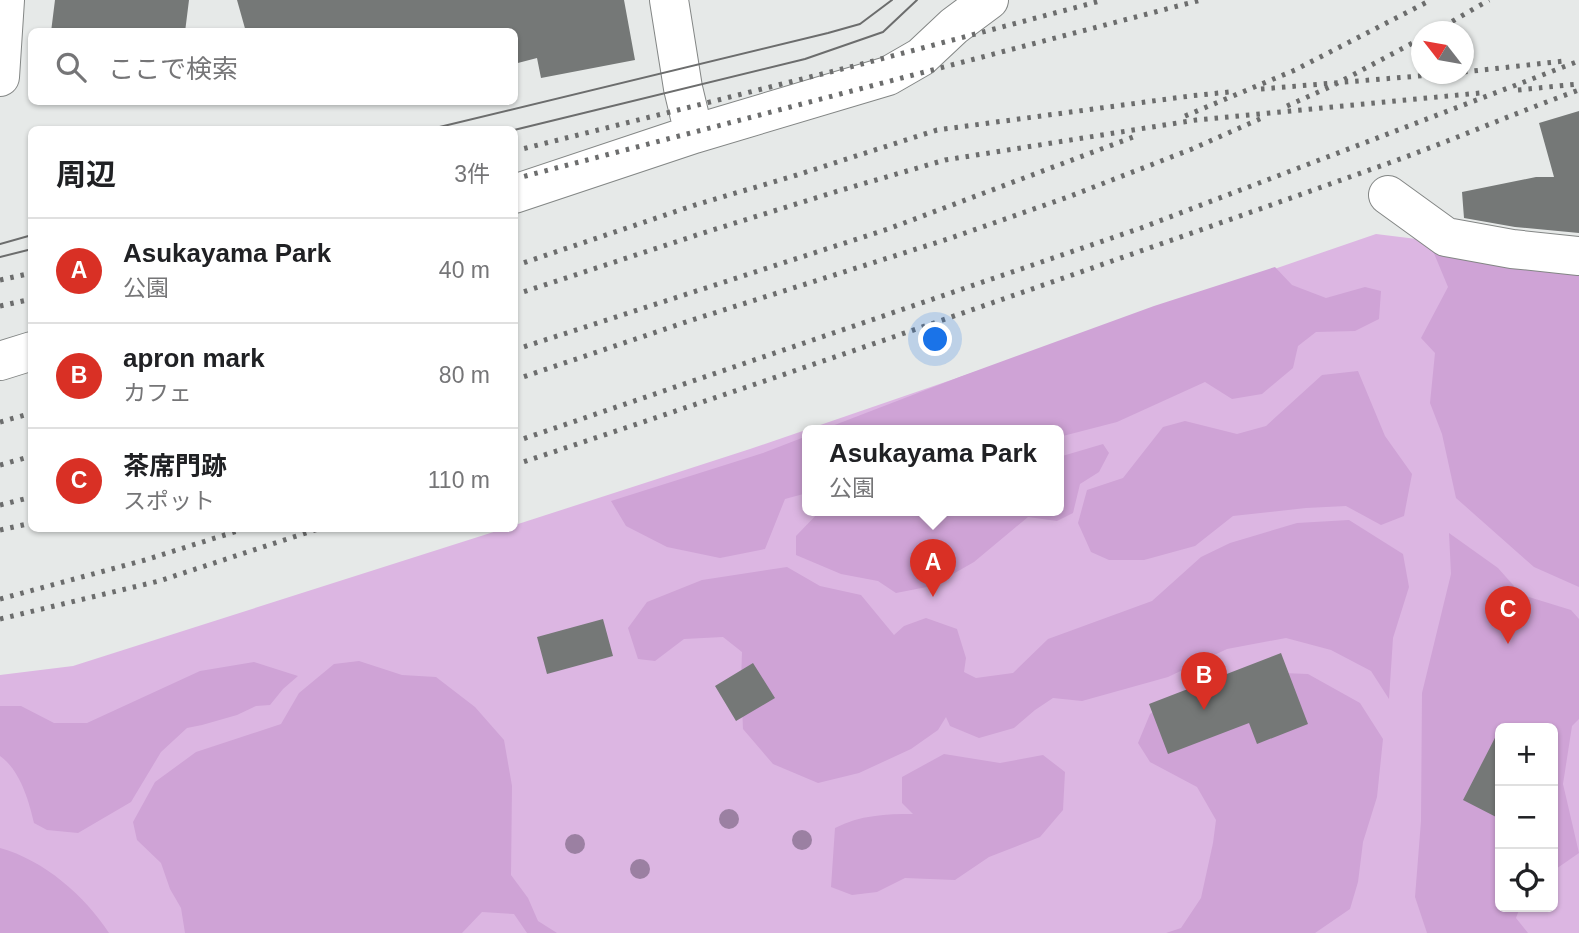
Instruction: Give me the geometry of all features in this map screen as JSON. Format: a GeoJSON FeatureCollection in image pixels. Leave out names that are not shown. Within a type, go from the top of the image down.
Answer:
{"type":"FeatureCollection","features":[{"type":"Feature","properties":{"kind":"street"},"geometry":{"type":"LineString","coordinates":[[0,77],[5,0]]}},
{"type":"Feature","properties":{"kind":"street"},"geometry":{"type":"LineString","coordinates":[[668,0],[694,134]]}},
{"type":"Feature","properties":{"kind":"street"},"geometry":{"type":"LineString","coordinates":[[518,193],[694,134],[888,76],[921,57],[954,26],[989,0]]}},
{"type":"Feature","properties":{"kind":"street"},"geometry":{"type":"LineString","coordinates":[[1388,195],[1446,237],[1512,249],[1579,256]]}},
{"type":"Feature","properties":{"kind":"street"},"geometry":{"type":"LineString","coordinates":[[0,361],[28,352]]}},
{"type":"Feature","properties":{"kind":"shaded area"},"geometry":{"type":"Polygon","coordinates":[[[1376,234],[1579,259],[1579,933],[0,933],[0,675],[73,666],[494,532],[518,532],[518,524],[802,431],[802,516],[1064,516],[1064,425],[820,425],[1376,234]]]}},
{"type":"Feature","properties":{"kind":"shaded area"},"geometry":{"type":"Polygon","coordinates":[[[1428,239],[1579,255],[1579,587],[1534,567],[1456,498],[1442,434],[1430,403],[1435,353],[1421,338],[1448,287],[1428,239]]]}},
{"type":"Feature","properties":{"kind":"shaded area"},"geometry":{"type":"Polygon","coordinates":[[[1275,267],[1292,285],[1326,298],[1365,287],[1381,291],[1379,319],[1355,331],[1316,332],[1298,346],[1293,368],[1262,394],[1232,399],[1205,382],[1117,422],[1064,436],[1064,425],[835,425],[962,376],[1154,306],[1275,267]]]}},
{"type":"Feature","properties":{"kind":"shaded area"},"geometry":{"type":"Polygon","coordinates":[[[1358,371],[1385,436],[1412,474],[1404,516],[1381,525],[1346,506],[1233,516],[1195,546],[1144,560],[1109,560],[1091,552],[1078,523],[1087,490],[1123,478],[1163,427],[1185,421],[1237,434],[1266,426],[1322,375],[1358,371]]]}},
{"type":"Feature","properties":{"kind":"shaded area"},"geometry":{"type":"Polygon","coordinates":[[[802,438],[802,494],[785,499],[765,549],[720,558],[667,547],[626,526],[611,501],[802,438]]]}},
{"type":"Feature","properties":{"kind":"shaded area"},"geometry":{"type":"Polygon","coordinates":[[[1103,444],[1109,453],[1099,472],[1080,484],[1073,513],[1057,521],[1028,517],[974,562],[932,586],[896,593],[878,581],[841,574],[796,555],[796,536],[815,516],[1064,516],[1064,456],[1103,444]]]}},
{"type":"Feature","properties":{"kind":"shaded area"},"geometry":{"type":"Polygon","coordinates":[[[1349,520],[1403,554],[1409,587],[1393,638],[1389,699],[1371,671],[1331,650],[1286,638],[1227,649],[1168,677],[1082,701],[1053,698],[1014,728],[979,738],[950,726],[946,717],[938,730],[911,749],[859,773],[818,783],[773,764],[743,729],[742,652],[723,637],[684,639],[655,661],[638,659],[628,628],[647,602],[702,580],[787,567],[820,586],[861,595],[894,635],[904,626],[926,618],[957,629],[966,658],[964,672],[976,678],[1013,673],[1048,639],[1152,601],[1201,557],[1230,543],[1297,523],[1349,520]]]}},
{"type":"Feature","properties":{"kind":"shaded area"},"geometry":{"type":"Polygon","coordinates":[[[1449,533],[1498,568],[1522,595],[1571,610],[1579,619],[1579,719],[1572,726],[1563,784],[1579,853],[1558,868],[1558,723],[1495,723],[1495,912],[1518,912],[1516,918],[1528,933],[1427,933],[1415,897],[1421,821],[1422,693],[1451,574],[1449,533]]]}},
{"type":"Feature","properties":{"kind":"shaded area"},"geometry":{"type":"Polygon","coordinates":[[[359,661],[402,675],[436,677],[475,707],[504,740],[512,786],[511,875],[528,898],[538,921],[557,933],[527,933],[514,914],[482,912],[462,933],[185,933],[181,908],[170,889],[161,863],[137,840],[133,822],[155,782],[196,752],[281,724],[299,693],[334,664],[359,661]]]}},
{"type":"Feature","properties":{"kind":"shaded area"},"geometry":{"type":"Polygon","coordinates":[[[254,662],[298,676],[270,705],[256,706],[237,715],[187,728],[161,752],[131,802],[78,833],[47,830],[34,823],[18,778],[0,756],[0,706],[21,706],[54,723],[87,723],[200,671],[254,662]]]}},
{"type":"Feature","properties":{"kind":"shaded area"},"geometry":{"type":"Polygon","coordinates":[[[1257,672],[1308,674],[1360,703],[1383,739],[1377,797],[1363,842],[1358,882],[1350,909],[1315,933],[1166,933],[1181,928],[1201,898],[1216,820],[1197,787],[1150,762],[1138,743],[1150,714],[1177,697],[1257,672]]]}},
{"type":"Feature","properties":{"kind":"shaded area"},"geometry":{"type":"Polygon","coordinates":[[[944,754],[1000,763],[1043,755],[1065,772],[1063,810],[1040,837],[989,857],[955,880],[905,878],[877,892],[852,895],[831,887],[835,828],[864,818],[913,814],[902,803],[902,777],[944,754]]]}},
{"type":"Feature","properties":{"kind":"shaded area"},"geometry":{"type":"Polygon","coordinates":[[[0,848],[32,861],[62,881],[88,906],[109,933],[0,933],[0,848]]]}},
{"type":"Feature","properties":{"kind":"building"},"geometry":{"type":"Polygon","coordinates":[[[55,0],[189,0],[186,28],[52,28],[55,0]]]}},
{"type":"Feature","properties":{"kind":"building"},"geometry":{"type":"Polygon","coordinates":[[[237,0],[624,0],[635,60],[541,78],[537,58],[518,63],[518,28],[245,28],[237,0]]]}},
{"type":"Feature","properties":{"kind":"building"},"geometry":{"type":"Polygon","coordinates":[[[1579,111],[1579,233],[1515,227],[1464,218],[1462,192],[1536,177],[1554,177],[1539,123],[1579,111]]]}},
{"type":"Feature","properties":{"kind":"building"},"geometry":{"type":"Polygon","coordinates":[[[603,619],[613,656],[547,674],[537,637],[603,619]]]}},
{"type":"Feature","properties":{"kind":"building"},"geometry":{"type":"Polygon","coordinates":[[[1281,653],[1308,724],[1257,744],[1249,723],[1168,754],[1149,704],[1281,653]]]}},
{"type":"Feature","properties":{"kind":"building"},"geometry":{"type":"Polygon","coordinates":[[[753,663],[775,698],[736,721],[715,686],[753,663]]]}},
{"type":"Feature","properties":{"kind":"building"},"geometry":{"type":"Polygon","coordinates":[[[1495,738],[1495,816],[1463,800],[1495,738]]]}},
{"type":"Feature","properties":{"kind":"tram line"},"geometry":{"type":"LineString","coordinates":[[444,126],[828,33],[860,24],[892,0]]}},
{"type":"Feature","properties":{"kind":"tram line"},"geometry":{"type":"LineString","coordinates":[[518,129],[805,59],[883,32],[917,0]]}},
{"type":"Feature","properties":{"kind":"tram line"},"geometry":{"type":"LineString","coordinates":[[0,244],[28,236]]}},
{"type":"Feature","properties":{"kind":"tram line"},"geometry":{"type":"LineString","coordinates":[[0,257],[28,250]]}},
{"type":"Feature","properties":{"kind":"railway"},"geometry":{"type":"LineString","coordinates":[[518,150],[1104,0]]}},
{"type":"Feature","properties":{"kind":"railway"},"geometry":{"type":"LineString","coordinates":[[518,178],[1201,0]]}},
{"type":"Feature","properties":{"kind":"railway"},"geometry":{"type":"LineString","coordinates":[[1185,116],[1295,70],[1431,0]]}},
{"type":"Feature","properties":{"kind":"railway"},"geometry":{"type":"LineString","coordinates":[[1453,21],[1489,0]]}},
{"type":"Feature","properties":{"kind":"railway"},"geometry":{"type":"LineString","coordinates":[[1287,106],[1332,86],[1411,44]]}},
{"type":"Feature","properties":{"kind":"railway"},"geometry":{"type":"LineString","coordinates":[[1474,71],[1564,61]]}},
{"type":"Feature","properties":{"kind":"railway"},"geometry":{"type":"LineString","coordinates":[[518,441],[1141,228],[1579,61]]}},
{"type":"Feature","properties":{"kind":"railway"},"geometry":{"type":"LineString","coordinates":[[1261,89],[1411,77]]}},
{"type":"Feature","properties":{"kind":"railway"},"geometry":{"type":"LineString","coordinates":[[1518,90],[1578,84]]}},
{"type":"Feature","properties":{"kind":"railway"},"geometry":{"type":"LineString","coordinates":[[518,464],[1171,240],[1413,154],[1579,90]]}},
{"type":"Feature","properties":{"kind":"railway"},"geometry":{"type":"LineString","coordinates":[[518,265],[695,205],[937,130],[1229,92]]}},
{"type":"Feature","properties":{"kind":"railway"},"geometry":{"type":"LineString","coordinates":[[518,294],[703,233],[945,160],[1196,120],[1480,93]]}},
{"type":"Feature","properties":{"kind":"railway"},"geometry":{"type":"LineString","coordinates":[[518,379],[948,239],[1068,197],[1192,149],[1262,118]]}},
{"type":"Feature","properties":{"kind":"railway"},"geometry":{"type":"LineString","coordinates":[[518,349],[888,229],[1136,136]]}},
{"type":"Feature","properties":{"kind":"railway"},"geometry":{"type":"LineString","coordinates":[[0,280],[28,274]]}},
{"type":"Feature","properties":{"kind":"railway"},"geometry":{"type":"LineString","coordinates":[[0,306],[28,300]]}},
{"type":"Feature","properties":{"kind":"railway"},"geometry":{"type":"LineString","coordinates":[[0,422],[28,414]]}},
{"type":"Feature","properties":{"kind":"railway"},"geometry":{"type":"LineString","coordinates":[[0,465],[28,457]]}},
{"type":"Feature","properties":{"kind":"railway"},"geometry":{"type":"LineString","coordinates":[[0,505],[28,498]]}},
{"type":"Feature","properties":{"kind":"railway"},"geometry":{"type":"LineString","coordinates":[[0,530],[28,524]]}},
{"type":"Feature","properties":{"kind":"railway"},"geometry":{"type":"LineString","coordinates":[[0,599],[145,560],[234,532]]}},
{"type":"Feature","properties":{"kind":"railway"},"geometry":{"type":"LineString","coordinates":[[0,619],[159,581],[309,532]]}},
{"type":"Feature","properties":{"kind":"place","name":"Asukayama Park"},"geometry":{"type":"Point","coordinates":[933,597]}},
{"type":"Feature","properties":{"kind":"place","name":"茶席門跡"},"geometry":{"type":"Point","coordinates":[1508,644]}},
{"type":"Feature","properties":{"kind":"place","name":"apron mark"},"geometry":{"type":"Point","coordinates":[1204,710]}}]}
